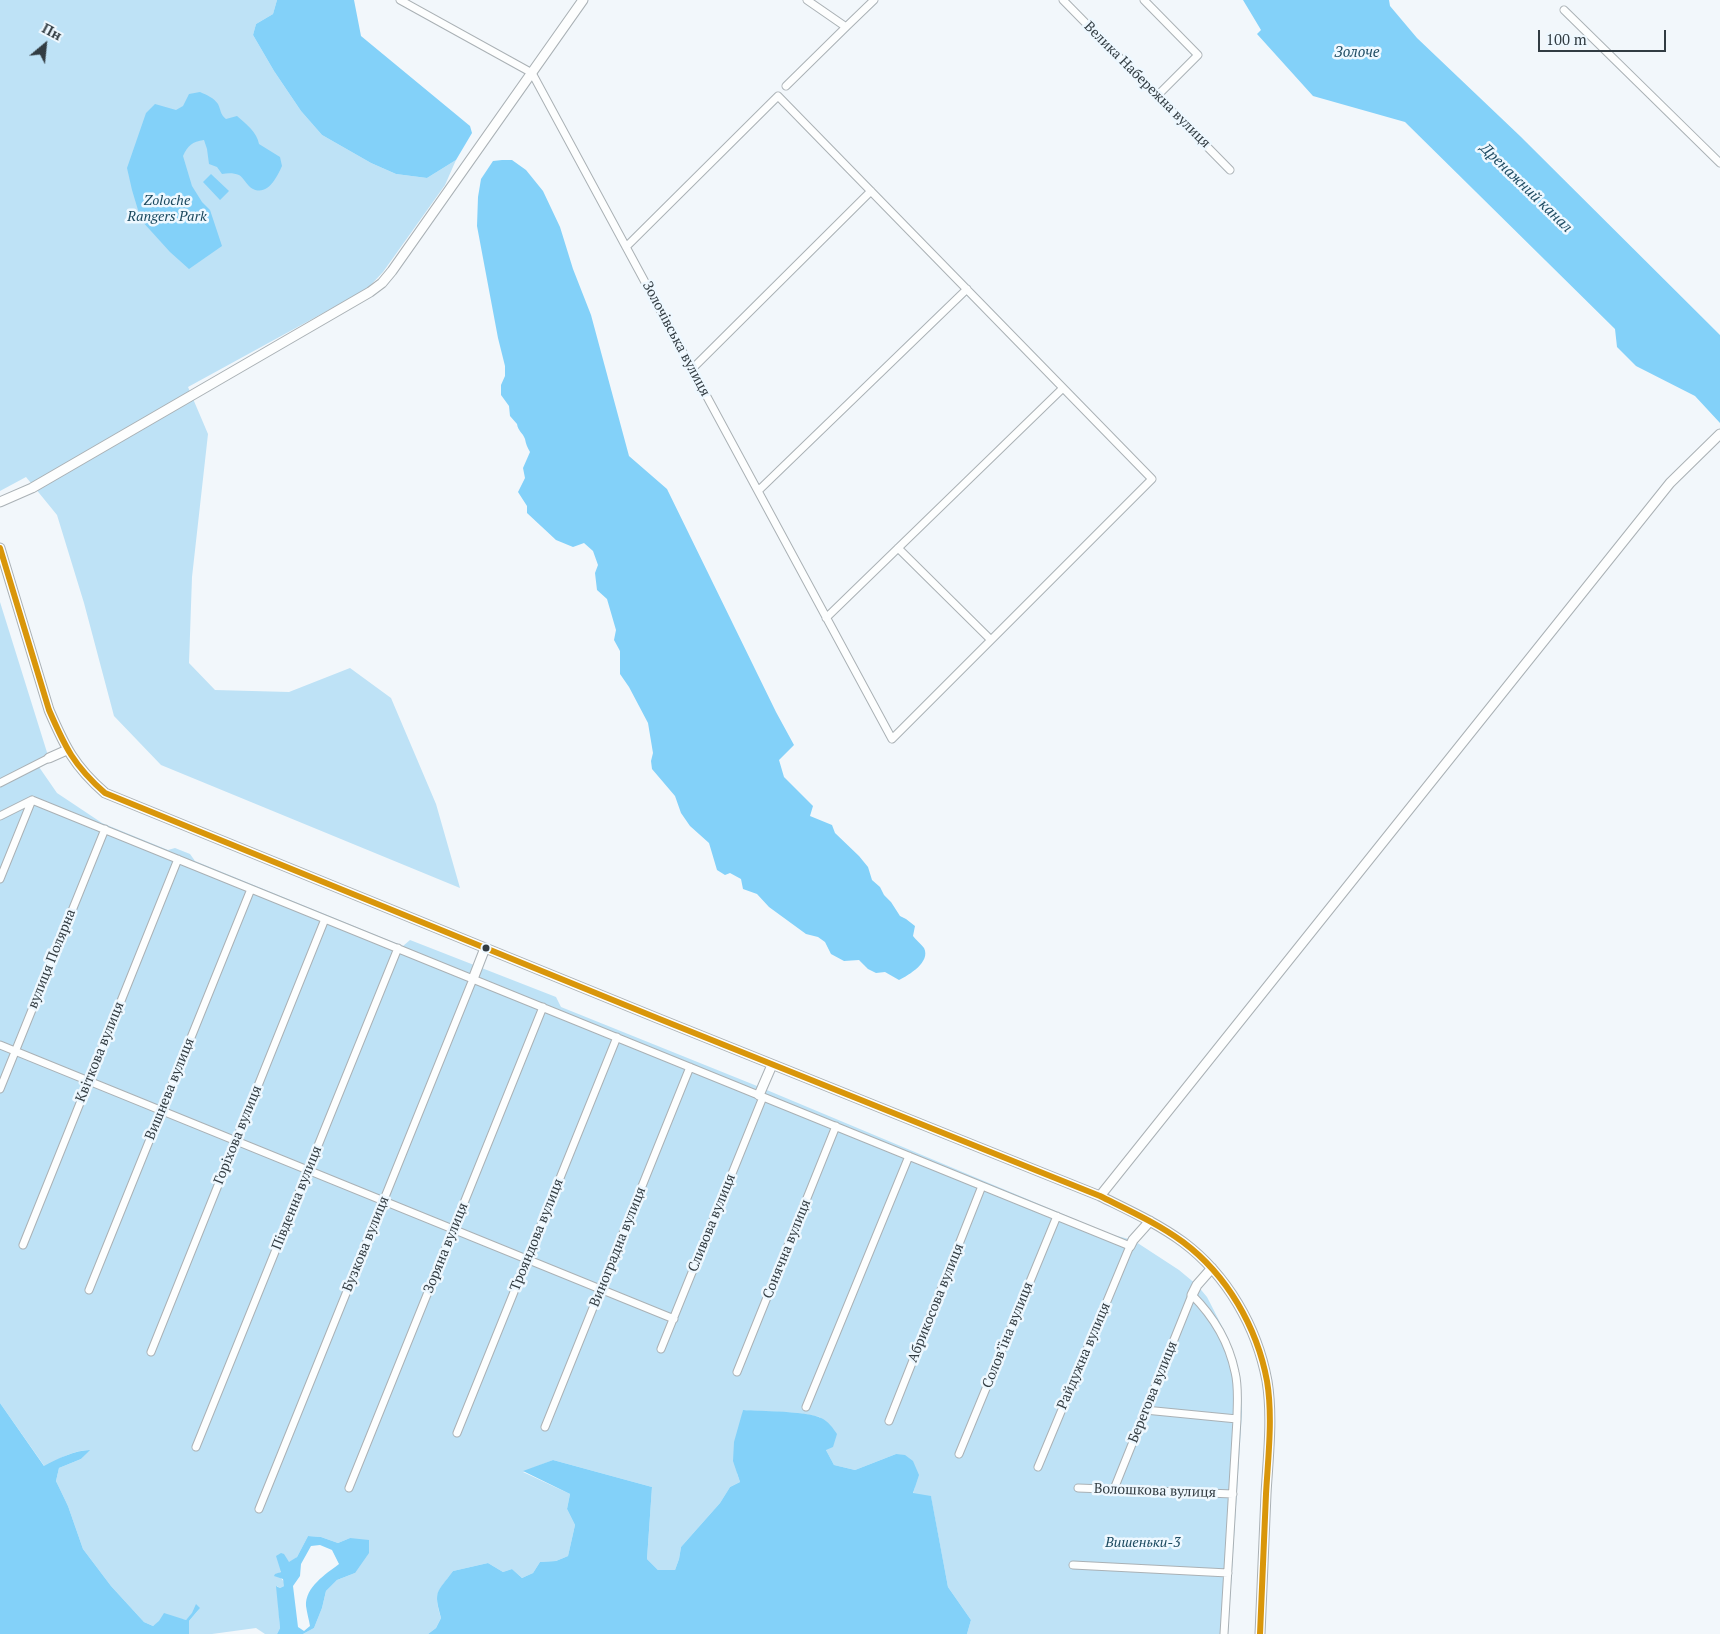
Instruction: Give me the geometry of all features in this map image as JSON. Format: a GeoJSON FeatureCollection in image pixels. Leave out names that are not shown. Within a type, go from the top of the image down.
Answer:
{"type":"FeatureCollection","features":[{"type":"Feature","properties":{"kind":"street"},"geometry":{"type":"LineString","coordinates":[[400,0],[532,73]]}},
{"type":"Feature","properties":{"kind":"street"},"geometry":{"type":"LineString","coordinates":[[0,502],[32,488],[370,292],[382,283],[583,0]]}},
{"type":"Feature","properties":{"kind":"street"},"geometry":{"type":"LineString","coordinates":[[808,0],[846,28]]}},
{"type":"Feature","properties":{"kind":"street"},"geometry":{"type":"LineString","coordinates":[[786,86],[874,0]]}},
{"type":"Feature","properties":{"kind":"street","name":"Велика Набережна вулиця"},"geometry":{"type":"LineString","coordinates":[[1063,0],[1230,170]]}},
{"type":"Feature","properties":{"kind":"street"},"geometry":{"type":"LineString","coordinates":[[1144,0],[1198,55],[1157,96]]}},
{"type":"Feature","properties":{"kind":"street"},"geometry":{"type":"LineString","coordinates":[[1564,10],[1720,163]]}},
{"type":"Feature","properties":{"kind":"street","name":"Золочівська вулиця"},"geometry":{"type":"LineString","coordinates":[[532,73],[892,739],[991,640]]}},
{"type":"Feature","properties":{"kind":"street"},"geometry":{"type":"LineString","coordinates":[[626,248],[778,96],[1152,479],[991,640],[898,548]]}},
{"type":"Feature","properties":{"kind":"street"},"geometry":{"type":"LineString","coordinates":[[692,369],[871,191]]}},
{"type":"Feature","properties":{"kind":"street"},"geometry":{"type":"LineString","coordinates":[[758,491],[966,289]]}},
{"type":"Feature","properties":{"kind":"street"},"geometry":{"type":"LineString","coordinates":[[826,618],[1063,388]]}},
{"type":"Feature","properties":{"kind":"street"},"geometry":{"type":"LineString","coordinates":[[1100,1196],[1670,483],[1720,434]]}},
{"type":"Feature","properties":{"kind":"street"},"geometry":{"type":"LineString","coordinates":[[0,548],[49,710],[67,750],[85,776],[105,793],[772,1065],[1100,1196],[1150,1221],[1184,1242],[1212,1268],[1240,1307],[1258,1345],[1267,1382],[1269,1421],[1260,1634]]}},
{"type":"Feature","properties":{"kind":"street"},"geometry":{"type":"LineString","coordinates":[[0,783],[67,750]]}},
{"type":"Feature","properties":{"kind":"street"},"geometry":{"type":"LineString","coordinates":[[0,816],[32,800],[1130,1246],[1150,1221]]}},
{"type":"Feature","properties":{"kind":"street"},"geometry":{"type":"LineString","coordinates":[[0,880],[32,800]]}},
{"type":"Feature","properties":{"kind":"street","name":"вулиця Полярна"},"geometry":{"type":"LineString","coordinates":[[0,1089],[105,829]]}},
{"type":"Feature","properties":{"kind":"street","name":"Квіткова вулиця"},"geometry":{"type":"LineString","coordinates":[[22,1245],[178,859]]}},
{"type":"Feature","properties":{"kind":"street","name":"Вишнева вулиця"},"geometry":{"type":"LineString","coordinates":[[89,1290],[251,889]]}},
{"type":"Feature","properties":{"kind":"street","name":"Горіхова вулиця"},"geometry":{"type":"LineString","coordinates":[[151,1352],[326,919]]}},
{"type":"Feature","properties":{"kind":"street","name":"Південна вулиця"},"geometry":{"type":"LineString","coordinates":[[196,1447],[398,948]]}},
{"type":"Feature","properties":{"kind":"street"},"geometry":{"type":"LineString","coordinates":[[473,979],[485,948]]}},
{"type":"Feature","properties":{"kind":"street","name":"Бузкова вулиця"},"geometry":{"type":"LineString","coordinates":[[259,1509],[473,979]]}},
{"type":"Feature","properties":{"kind":"street","name":"Зоряна вулиця"},"geometry":{"type":"LineString","coordinates":[[349,1488],[543,1007]]}},
{"type":"Feature","properties":{"kind":"street","name":"Трояндова вулиця"},"geometry":{"type":"LineString","coordinates":[[457,1433],[617,1037]]}},
{"type":"Feature","properties":{"kind":"street"},"geometry":{"type":"LineString","coordinates":[[0,1045],[674,1319]]}},
{"type":"Feature","properties":{"kind":"street"},"geometry":{"type":"LineString","coordinates":[[762,1096],[772,1065]]}},
{"type":"Feature","properties":{"kind":"street","name":"Виноградна вулиця"},"geometry":{"type":"LineString","coordinates":[[545,1427],[690,1067]]}},
{"type":"Feature","properties":{"kind":"street","name":"Сливова вулиця"},"geometry":{"type":"LineString","coordinates":[[661,1349],[762,1096]]}},
{"type":"Feature","properties":{"kind":"street","name":"Сонячна вулиця"},"geometry":{"type":"LineString","coordinates":[[737,1372],[836,1126]]}},
{"type":"Feature","properties":{"kind":"street"},"geometry":{"type":"LineString","coordinates":[[806,1407],[909,1156]]}},
{"type":"Feature","properties":{"kind":"street","name":"Абрикосова вулиця"},"geometry":{"type":"LineString","coordinates":[[889,1421],[982,1186]]}},
{"type":"Feature","properties":{"kind":"street","name":"Соловʼїна вулиця"},"geometry":{"type":"LineString","coordinates":[[959,1454],[1057,1216]]}},
{"type":"Feature","properties":{"kind":"street","name":"Райдужна вулиця"},"geometry":{"type":"LineString","coordinates":[[1038,1467],[1130,1246]]}},
{"type":"Feature","properties":{"kind":"street"},"geometry":{"type":"LineString","coordinates":[[1212,1268],[1197,1285],[1192,1295],[1214,1320],[1235,1372],[1237,1419],[1224,1634]]}},
{"type":"Feature","properties":{"kind":"street","name":"Берегова вулиця"},"geometry":{"type":"LineString","coordinates":[[1114,1489],[1192,1295]]}},
{"type":"Feature","properties":{"kind":"street"},"geometry":{"type":"LineString","coordinates":[[1145,1410],[1237,1419]]}},
{"type":"Feature","properties":{"kind":"street","name":"Волошкова вулиця"},"geometry":{"type":"LineString","coordinates":[[1078,1488],[1233,1494]]}},
{"type":"Feature","properties":{"kind":"street"},"geometry":{"type":"LineString","coordinates":[[1073,1565],[1228,1573]]}},
{"type":"Feature","properties":{"kind":"green space","name":"Zoloche Rangers Park"},"geometry":{"type":"Polygon","coordinates":[[[0,0],[277,0],[273,14],[256,24],[253,35],[301,111],[322,135],[371,163],[396,174],[427,178],[456,160],[445,185],[383,272],[367,289],[188,387],[208,434],[192,577],[189,663],[215,690],[289,692],[350,668],[391,698],[436,804],[460,888],[161,765],[114,716],[84,603],[57,515],[26,477],[0,491],[0,0]]]}},
{"type":"Feature","properties":{"kind":"green space","name":"Вишеньки-3"},"geometry":{"type":"Polygon","coordinates":[[[0,602],[50,762],[39,767],[57,793],[102,823],[168,850],[175,848],[190,854],[195,861],[403,946],[410,940],[556,997],[561,1007],[762,1088],[1113,1235],[1133,1240],[1179,1270],[1197,1285],[1207,1297],[1227,1336],[1239,1372],[1242,1412],[1228,1634],[967,1634],[971,1620],[948,1587],[931,1497],[913,1494],[915,1486],[896,1454],[855,1470],[834,1465],[826,1450],[820,1417],[798,1413],[743,1410],[737,1473],[740,1482],[730,1487],[720,1503],[681,1547],[675,1570],[658,1570],[647,1559],[652,1487],[553,1460],[523,1472],[570,1494],[567,1509],[575,1525],[568,1556],[556,1561],[540,1562],[533,1573],[522,1578],[512,1569],[503,1572],[488,1563],[453,1571],[438,1593],[437,1603],[441,1618],[436,1628],[428,1634],[303,1634],[314,1628],[326,1591],[337,1580],[355,1573],[350,1538],[338,1543],[321,1537],[308,1536],[297,1557],[278,1574],[284,1582],[284,1586],[280,1588],[277,1586],[280,1628],[277,1634],[265,1634],[256,1628],[212,1634],[189,1634],[189,1621],[200,1608],[186,1620],[168,1619],[153,1626],[144,1622],[111,1586],[83,1549],[68,1506],[56,1481],[59,1468],[81,1459],[89,1450],[66,1456],[45,1467],[0,1403],[0,602]]]}},
{"type":"Feature","properties":{"kind":"water"},"geometry":{"type":"Polygon","coordinates":[[[277,0],[354,0],[361,36],[470,126],[472,133],[456,160],[427,178],[396,174],[371,163],[322,135],[301,111],[253,35],[256,24],[273,14],[277,0]]]}},
{"type":"Feature","properties":{"kind":"water","name":"Золоче"},"geometry":{"type":"Polygon","coordinates":[[[1243,0],[1389,0],[1390,6],[1417,38],[1520,136],[1720,335],[1720,423],[1695,396],[1636,366],[1617,347],[1615,329],[1405,122],[1313,96],[1257,34],[1261,30],[1243,0]]]}},
{"type":"Feature","properties":{"kind":"water"},"geometry":{"type":"Polygon","coordinates":[[[200,92],[218,104],[226,119],[237,116],[244,122],[254,132],[259,144],[280,157],[282,166],[267,188],[258,190],[251,188],[239,175],[231,173],[222,174],[217,167],[209,164],[204,140],[193,143],[187,149],[183,156],[192,186],[202,202],[210,210],[222,246],[189,269],[170,252],[141,220],[127,168],[146,113],[155,104],[176,110],[183,106],[189,94],[200,92]]]}},
{"type":"Feature","properties":{"kind":"water"},"geometry":{"type":"Polygon","coordinates":[[[512,160],[526,170],[543,191],[560,227],[573,269],[591,315],[629,456],[667,489],[794,745],[779,760],[784,777],[813,806],[810,816],[832,825],[835,833],[868,867],[872,880],[880,887],[900,916],[915,926],[913,936],[924,948],[924,958],[918,967],[899,980],[885,972],[876,973],[868,969],[859,960],[844,961],[831,954],[825,942],[818,937],[806,934],[769,907],[757,894],[743,889],[741,879],[730,873],[725,875],[717,870],[709,843],[690,826],[681,813],[675,796],[652,769],[653,753],[648,723],[620,674],[620,651],[614,640],[616,630],[607,599],[597,590],[595,573],[598,565],[593,551],[584,543],[573,547],[556,540],[527,513],[527,506],[518,492],[525,478],[523,468],[530,452],[517,424],[510,416],[509,406],[501,395],[505,366],[477,226],[481,179],[493,161],[512,160]]]}},
{"type":"Feature","properties":{"kind":"water"},"geometry":{"type":"Polygon","coordinates":[[[211,174],[229,191],[220,200],[203,182],[211,174]]]}},
{"type":"Feature","properties":{"kind":"water"},"geometry":{"type":"Polygon","coordinates":[[[0,1403],[44,1466],[72,1453],[90,1450],[81,1459],[59,1468],[56,1481],[68,1506],[83,1549],[111,1586],[144,1622],[153,1626],[164,1613],[186,1620],[196,1604],[200,1608],[189,1621],[189,1634],[0,1634],[0,1403]]]}},
{"type":"Feature","properties":{"kind":"water"},"geometry":{"type":"Polygon","coordinates":[[[743,1410],[795,1413],[824,1419],[837,1434],[833,1447],[826,1450],[834,1465],[855,1470],[896,1454],[905,1455],[913,1461],[919,1475],[913,1493],[931,1496],[948,1587],[971,1620],[967,1634],[428,1634],[436,1628],[441,1618],[437,1602],[438,1592],[453,1571],[488,1563],[503,1572],[512,1569],[522,1578],[533,1573],[540,1562],[556,1561],[568,1556],[575,1525],[567,1509],[570,1494],[523,1471],[553,1460],[652,1487],[647,1559],[658,1570],[675,1570],[681,1547],[720,1503],[730,1487],[740,1482],[733,1461],[734,1442],[743,1410]]]}},
{"type":"Feature","properties":{"kind":"water"},"geometry":{"type":"Polygon","coordinates":[[[308,1536],[321,1537],[338,1543],[350,1538],[369,1540],[369,1553],[355,1573],[337,1580],[326,1591],[314,1628],[303,1634],[277,1634],[280,1628],[276,1586],[280,1588],[284,1586],[283,1579],[274,1576],[281,1572],[276,1556],[281,1553],[284,1554],[289,1562],[297,1557],[308,1536]],[[320,1545],[311,1546],[301,1564],[300,1576],[293,1586],[298,1627],[304,1631],[310,1626],[306,1606],[309,1593],[317,1582],[339,1564],[332,1550],[320,1545]]]}},
{"type":"Feature","properties":{"kind":"transit line"},"geometry":{"type":"LineString","coordinates":[[0,548],[49,710],[71,755],[85,774],[105,793],[1100,1196],[1163,1229],[1199,1255],[1226,1286],[1248,1322],[1256,1341],[1267,1381],[1270,1409],[1270,1438],[1260,1634]]}},
{"type":"Feature","properties":{"kind":"water label","name":"Дренажний канал"},"geometry":{"type":"Point","coordinates":[1526,188]}}]}
